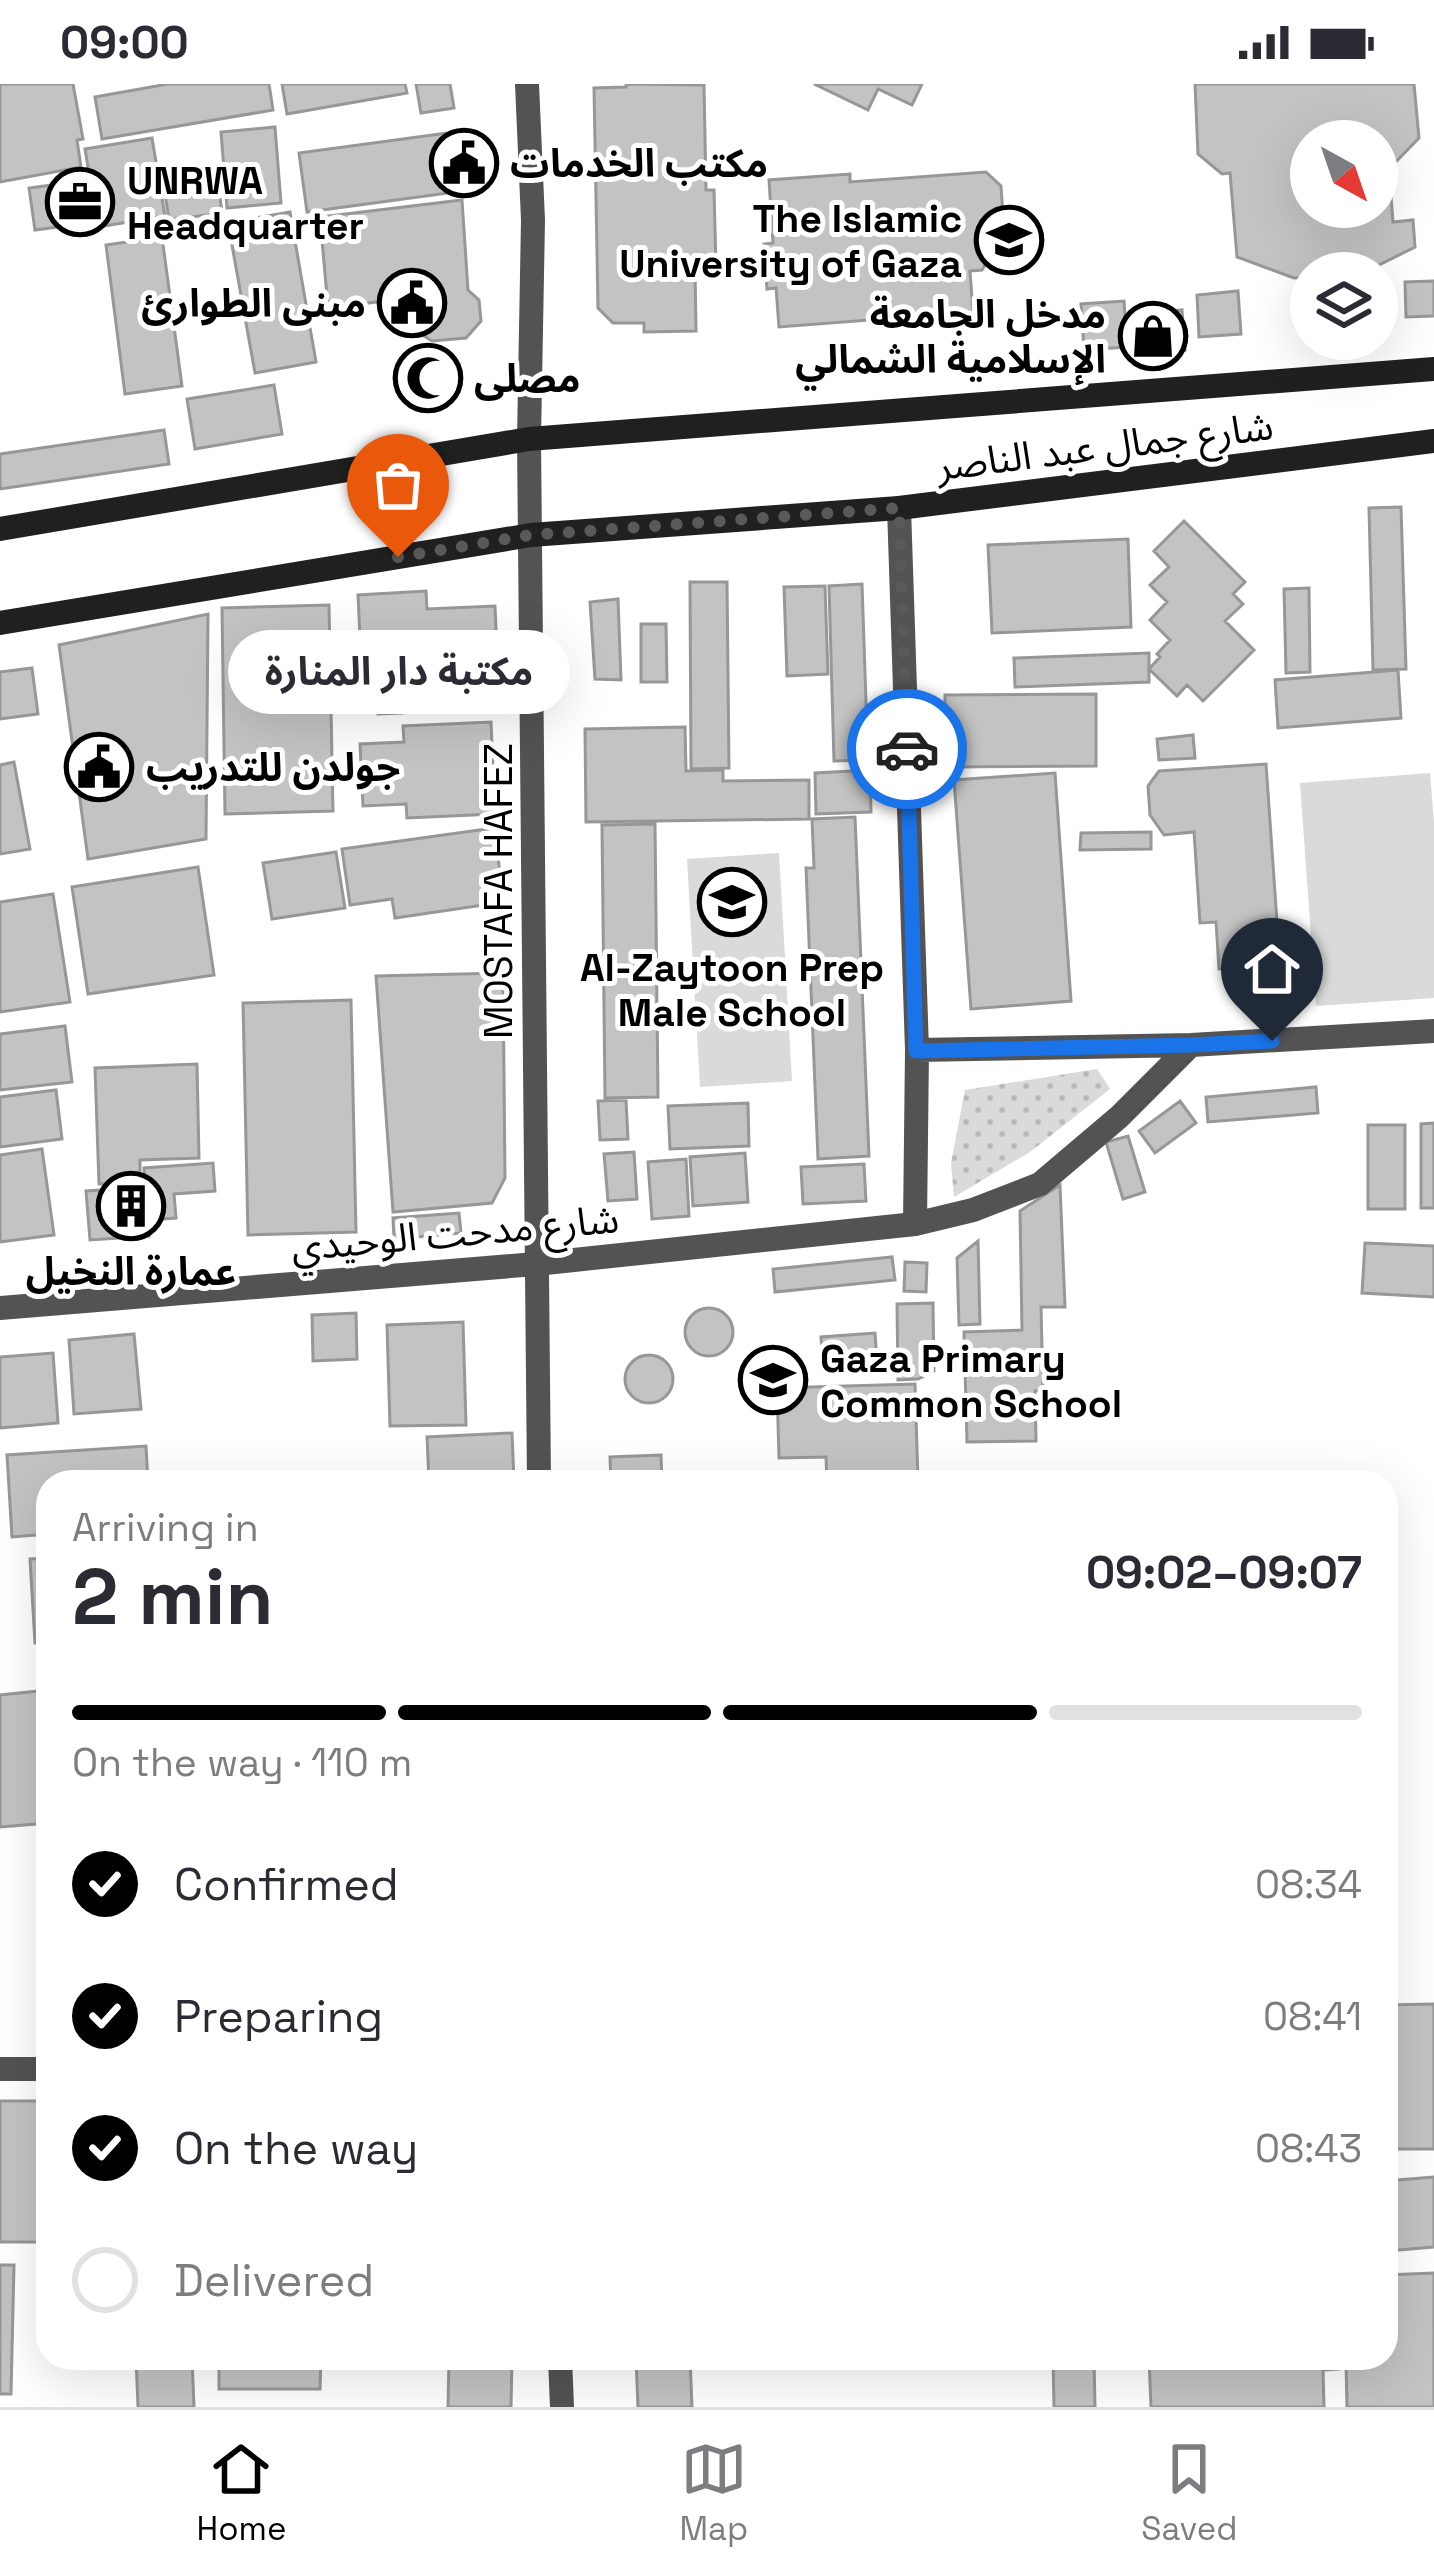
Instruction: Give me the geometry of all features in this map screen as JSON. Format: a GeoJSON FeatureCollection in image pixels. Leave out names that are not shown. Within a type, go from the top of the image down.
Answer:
{"type":"FeatureCollection","features":[{"type":"Feature","properties":{"kind":"main road","name":"شارع جمال عبد الناصر"},"geometry":{"type":"LineString","coordinates":[[0,529],[529,439],[1434,369]]}},
{"type":"Feature","properties":{"kind":"main road","name":"شارع جمال عبد الناصر"},"geometry":{"type":"LineString","coordinates":[[0,622],[531,535],[899,508],[1434,441]]}},
{"type":"Feature","properties":{"kind":"street","name":"MOSTAFA HAFEZ"},"geometry":{"type":"LineString","coordinates":[[527,84],[533,220],[529,439],[539,1470]]}},
{"type":"Feature","properties":{"kind":"street"},"geometry":{"type":"LineString","coordinates":[[899,508],[916,1051],[915,1224]]}},
{"type":"Feature","properties":{"kind":"street"},"geometry":{"type":"LineString","coordinates":[[916,1051],[1191,1045],[1434,1031]]}},
{"type":"Feature","properties":{"kind":"street","name":"شارع مدحت الوحيدي"},"geometry":{"type":"LineString","coordinates":[[0,1308],[536,1264],[915,1224],[973,1210],[1040,1184],[1119,1117],[1191,1045]]}},
{"type":"Feature","properties":{"kind":"street"},"geometry":{"type":"LineString","coordinates":[[0,2069],[36,2069]]}},
{"type":"Feature","properties":{"kind":"street"},"geometry":{"type":"LineString","coordinates":[[560,2370],[562,2407]]}},
{"type":"Feature","properties":{"kind":"shaded area"},"geometry":{"type":"Polygon","coordinates":[[[1430,773],[1434,998],[1316,1006],[1300,783],[1430,773]]]}},
{"type":"Feature","properties":{"kind":"shaded area"},"geometry":{"type":"Polygon","coordinates":[[[779,853],[792,1081],[700,1087],[687,859],[779,853]]]}},
{"type":"Feature","properties":{"kind":"shaded area"},"geometry":{"type":"Polygon","coordinates":[[[1097,1069],[1110,1089],[1030,1152],[954,1197],[951,1163],[965,1090],[1097,1069]]]}},
{"type":"Feature","properties":{"kind":"building"},"geometry":{"type":"Polygon","coordinates":[[[0,84],[73,84],[83,139],[77,140],[81,167],[0,182],[0,84]]]}},
{"type":"Feature","properties":{"kind":"building"},"geometry":{"type":"Polygon","coordinates":[[[168,84],[269,84],[273,110],[102,139],[95,97],[168,84]]]}},
{"type":"Feature","properties":{"kind":"building"},"geometry":{"type":"Polygon","coordinates":[[[282,84],[405,84],[407,93],[287,114],[282,84]]]}},
{"type":"Feature","properties":{"kind":"building"},"geometry":{"type":"Polygon","coordinates":[[[416,84],[450,84],[454,108],[421,113],[416,84]]]}},
{"type":"Feature","properties":{"kind":"building"},"geometry":{"type":"Polygon","coordinates":[[[814,84],[922,84],[912,105],[878,89],[868,110],[814,84]]]}},
{"type":"Feature","properties":{"kind":"building"},"geometry":{"type":"Polygon","coordinates":[[[1195,84],[1414,84],[1419,138],[1398,160],[1398,120],[1290,120],[1290,228],[1398,228],[1398,222],[1413,220],[1415,247],[1398,256],[1290,252],[1290,277],[1237,257],[1230,173],[1222,174],[1198,154],[1195,84]]]}},
{"type":"Feature","properties":{"kind":"building"},"geometry":{"type":"Polygon","coordinates":[[[704,85],[706,190],[714,190],[716,266],[695,266],[696,331],[644,332],[644,323],[613,323],[598,308],[594,88],[704,85]]]}},
{"type":"Feature","properties":{"kind":"building"},"geometry":{"type":"Polygon","coordinates":[[[275,127],[281,203],[227,208],[221,132],[275,127]]]}},
{"type":"Feature","properties":{"kind":"building"},"geometry":{"type":"Polygon","coordinates":[[[455,132],[463,191],[307,212],[299,153],[455,132]]]}},
{"type":"Feature","properties":{"kind":"building"},"geometry":{"type":"Polygon","coordinates":[[[152,138],[165,216],[98,227],[85,149],[152,138]]]}},
{"type":"Feature","properties":{"kind":"building"},"geometry":{"type":"Polygon","coordinates":[[[216,167],[222,213],[169,220],[162,174],[216,167]]]}},
{"type":"Feature","properties":{"kind":"building"},"geometry":{"type":"Polygon","coordinates":[[[986,172],[1001,186],[1003,216],[991,232],[992,254],[982,270],[970,271],[973,312],[779,327],[776,288],[767,289],[764,244],[773,243],[769,180],[850,174],[850,182],[986,172]]]}},
{"type":"Feature","properties":{"kind":"building"},"geometry":{"type":"Polygon","coordinates":[[[82,181],[88,223],[35,230],[29,188],[82,181]]]}},
{"type":"Feature","properties":{"kind":"building"},"geometry":{"type":"Polygon","coordinates":[[[462,200],[468,290],[479,300],[481,321],[466,338],[432,341],[413,329],[410,312],[417,297],[328,308],[320,217],[462,200]]]}},
{"type":"Feature","properties":{"kind":"building"},"geometry":{"type":"Polygon","coordinates":[[[290,212],[316,362],[255,373],[228,223],[290,212]]]}},
{"type":"Feature","properties":{"kind":"building"},"geometry":{"type":"Polygon","coordinates":[[[162,237],[182,386],[125,394],[106,245],[162,237]]]}},
{"type":"Feature","properties":{"kind":"building"},"geometry":{"type":"Polygon","coordinates":[[[1434,281],[1434,316],[1406,317],[1405,282],[1434,281]]]}},
{"type":"Feature","properties":{"kind":"building"},"geometry":{"type":"Polygon","coordinates":[[[1238,291],[1241,334],[1199,337],[1197,295],[1238,291]]]}},
{"type":"Feature","properties":{"kind":"building"},"geometry":{"type":"Polygon","coordinates":[[[1124,301],[1127,347],[1084,350],[1081,304],[1124,301]]]}},
{"type":"Feature","properties":{"kind":"building"},"geometry":{"type":"Polygon","coordinates":[[[1182,310],[1185,350],[1128,354],[1126,315],[1182,310]]]}},
{"type":"Feature","properties":{"kind":"building"},"geometry":{"type":"Polygon","coordinates":[[[274,385],[282,434],[195,449],[187,399],[274,385]]]}},
{"type":"Feature","properties":{"kind":"building"},"geometry":{"type":"Polygon","coordinates":[[[164,430],[169,464],[0,489],[0,454],[164,430]]]}},
{"type":"Feature","properties":{"kind":"building"},"geometry":{"type":"Polygon","coordinates":[[[1401,507],[1406,669],[1373,670],[1369,508],[1401,507]]]}},
{"type":"Feature","properties":{"kind":"building"},"geometry":{"type":"Polygon","coordinates":[[[1184,521],[1245,582],[1233,594],[1243,604],[1225,621],[1254,650],[1203,701],[1187,685],[1177,696],[1149,669],[1170,640],[1150,620],[1167,602],[1150,585],[1169,567],[1154,551],[1184,521]]]}},
{"type":"Feature","properties":{"kind":"building"},"geometry":{"type":"Polygon","coordinates":[[[1128,539],[1131,627],[992,633],[988,545],[1128,539]]]}},
{"type":"Feature","properties":{"kind":"building"},"geometry":{"type":"Polygon","coordinates":[[[690,582],[727,582],[729,768],[691,769],[690,582]]]}},
{"type":"Feature","properties":{"kind":"building"},"geometry":{"type":"Polygon","coordinates":[[[862,584],[868,760],[834,761],[829,586],[862,584]]]}},
{"type":"Feature","properties":{"kind":"building"},"geometry":{"type":"Polygon","coordinates":[[[825,586],[828,674],[787,676],[784,587],[825,586]]]}},
{"type":"Feature","properties":{"kind":"building"},"geometry":{"type":"Polygon","coordinates":[[[1309,588],[1310,672],[1286,673],[1284,589],[1309,588]]]}},
{"type":"Feature","properties":{"kind":"building"},"geometry":{"type":"Polygon","coordinates":[[[426,591],[427,609],[495,606],[498,675],[362,681],[358,595],[426,591]]]}},
{"type":"Feature","properties":{"kind":"building"},"geometry":{"type":"Polygon","coordinates":[[[618,599],[621,680],[595,679],[590,602],[618,599]]]}},
{"type":"Feature","properties":{"kind":"building"},"geometry":{"type":"Polygon","coordinates":[[[329,605],[333,811],[225,814],[222,608],[329,605]]]}},
{"type":"Feature","properties":{"kind":"building"},"geometry":{"type":"Polygon","coordinates":[[[208,614],[206,839],[88,859],[59,645],[208,614]]]}},
{"type":"Feature","properties":{"kind":"building"},"geometry":{"type":"Polygon","coordinates":[[[641,624],[666,624],[667,682],[641,682],[641,624]]]}},
{"type":"Feature","properties":{"kind":"building"},"geometry":{"type":"Polygon","coordinates":[[[1149,653],[1149,682],[1015,687],[1014,658],[1149,653]]]}},
{"type":"Feature","properties":{"kind":"building"},"geometry":{"type":"Polygon","coordinates":[[[32,668],[38,714],[0,719],[0,672],[32,668]]]}},
{"type":"Feature","properties":{"kind":"building"},"geometry":{"type":"Polygon","coordinates":[[[1398,670],[1401,718],[1278,728],[1275,680],[1398,670]]]}},
{"type":"Feature","properties":{"kind":"building"},"geometry":{"type":"Polygon","coordinates":[[[401,692],[402,713],[378,714],[377,694],[401,692]]]}},
{"type":"Feature","properties":{"kind":"building"},"geometry":{"type":"Polygon","coordinates":[[[1096,694],[1096,766],[945,767],[945,695],[1096,694]]]}},
{"type":"Feature","properties":{"kind":"building"},"geometry":{"type":"Polygon","coordinates":[[[491,722],[495,814],[407,818],[406,804],[363,806],[360,744],[404,742],[403,726],[491,722]]]}},
{"type":"Feature","properties":{"kind":"building"},"geometry":{"type":"Polygon","coordinates":[[[685,727],[686,771],[723,770],[723,781],[809,780],[809,819],[586,822],[585,729],[685,727]]]}},
{"type":"Feature","properties":{"kind":"building"},"geometry":{"type":"Polygon","coordinates":[[[1193,735],[1195,758],[1159,760],[1157,739],[1193,735]]]}},
{"type":"Feature","properties":{"kind":"building"},"geometry":{"type":"Polygon","coordinates":[[[14,762],[30,849],[0,854],[0,765],[14,762]]]}},
{"type":"Feature","properties":{"kind":"building"},"geometry":{"type":"Polygon","coordinates":[[[1266,764],[1280,965],[1219,969],[1216,922],[1200,923],[1194,832],[1164,835],[1150,815],[1148,786],[1159,771],[1266,764]]]}},
{"type":"Feature","properties":{"kind":"building"},"geometry":{"type":"Polygon","coordinates":[[[870,770],[871,812],[816,814],[815,773],[870,770]]]}},
{"type":"Feature","properties":{"kind":"building"},"geometry":{"type":"Polygon","coordinates":[[[1055,773],[1071,1001],[971,1009],[954,780],[1055,773]]]}},
{"type":"Feature","properties":{"kind":"building"},"geometry":{"type":"Polygon","coordinates":[[[855,817],[869,1156],[818,1159],[806,868],[814,868],[812,819],[855,817]]]}},
{"type":"Feature","properties":{"kind":"building"},"geometry":{"type":"Polygon","coordinates":[[[655,824],[658,1097],[605,1098],[602,825],[655,824]]]}},
{"type":"Feature","properties":{"kind":"building"},"geometry":{"type":"Polygon","coordinates":[[[494,828],[504,902],[395,918],[392,899],[350,905],[342,849],[494,828]]]}},
{"type":"Feature","properties":{"kind":"building"},"geometry":{"type":"Polygon","coordinates":[[[1151,832],[1151,849],[1080,850],[1081,833],[1151,832]]]}},
{"type":"Feature","properties":{"kind":"building"},"geometry":{"type":"Polygon","coordinates":[[[336,852],[345,908],[272,919],[263,863],[336,852]]]}},
{"type":"Feature","properties":{"kind":"building"},"geometry":{"type":"Polygon","coordinates":[[[198,867],[214,975],[88,994],[72,887],[198,867]]]}},
{"type":"Feature","properties":{"kind":"building"},"geometry":{"type":"Polygon","coordinates":[[[53,894],[70,1002],[0,1012],[0,902],[53,894]]]}},
{"type":"Feature","properties":{"kind":"building"},"geometry":{"type":"Polygon","coordinates":[[[1288,969],[1290,1001],[1272,1003],[1270,970],[1288,969]]]}},
{"type":"Feature","properties":{"kind":"building"},"geometry":{"type":"Polygon","coordinates":[[[503,973],[505,1178],[492,1203],[393,1212],[376,976],[503,973]]]}},
{"type":"Feature","properties":{"kind":"building"},"geometry":{"type":"Polygon","coordinates":[[[351,1000],[356,1232],[248,1235],[243,1003],[351,1000]]]}},
{"type":"Feature","properties":{"kind":"building"},"geometry":{"type":"Polygon","coordinates":[[[65,1026],[72,1082],[0,1090],[0,1034],[65,1026]]]}},
{"type":"Feature","properties":{"kind":"building"},"geometry":{"type":"Polygon","coordinates":[[[197,1064],[199,1158],[140,1160],[140,1182],[99,1184],[95,1068],[197,1064]]]}},
{"type":"Feature","properties":{"kind":"building"},"geometry":{"type":"Polygon","coordinates":[[[1316,1087],[1318,1113],[1208,1122],[1206,1097],[1316,1087]]]}},
{"type":"Feature","properties":{"kind":"building"},"geometry":{"type":"Polygon","coordinates":[[[56,1090],[62,1139],[0,1147],[0,1097],[56,1090]]]}},
{"type":"Feature","properties":{"kind":"building"},"geometry":{"type":"Polygon","coordinates":[[[626,1100],[628,1139],[600,1140],[598,1101],[626,1100]]]}},
{"type":"Feature","properties":{"kind":"building"},"geometry":{"type":"Polygon","coordinates":[[[1180,1101],[1196,1123],[1155,1153],[1139,1131],[1180,1101]]]}},
{"type":"Feature","properties":{"kind":"building"},"geometry":{"type":"Polygon","coordinates":[[[748,1103],[749,1146],[670,1149],[668,1106],[748,1103]]]}},
{"type":"Feature","properties":{"kind":"building"},"geometry":{"type":"Polygon","coordinates":[[[1434,1123],[1434,1208],[1421,1208],[1421,1124],[1434,1123]]]}},
{"type":"Feature","properties":{"kind":"building"},"geometry":{"type":"Polygon","coordinates":[[[1368,1125],[1405,1125],[1405,1209],[1368,1209],[1368,1125]]]}},
{"type":"Feature","properties":{"kind":"building"},"geometry":{"type":"Polygon","coordinates":[[[1128,1136],[1145,1192],[1123,1199],[1106,1142],[1128,1136]]]}},
{"type":"Feature","properties":{"kind":"building"},"geometry":{"type":"Polygon","coordinates":[[[42,1149],[54,1235],[0,1242],[0,1155],[42,1149]]]}},
{"type":"Feature","properties":{"kind":"building"},"geometry":{"type":"Polygon","coordinates":[[[634,1152],[637,1199],[608,1201],[604,1154],[634,1152]]]}},
{"type":"Feature","properties":{"kind":"building"},"geometry":{"type":"Polygon","coordinates":[[[745,1153],[748,1202],[693,1206],[690,1157],[745,1153]]]}},
{"type":"Feature","properties":{"kind":"building"},"geometry":{"type":"Polygon","coordinates":[[[686,1159],[689,1216],[652,1219],[648,1162],[686,1159]]]}},
{"type":"Feature","properties":{"kind":"building","name":"عمارة النخيل"},"geometry":{"type":"Polygon","coordinates":[[[213,1163],[215,1191],[174,1194],[176,1218],[148,1220],[149,1236],[90,1240],[86,1191],[145,1187],[144,1168],[213,1163]]]}},
{"type":"Feature","properties":{"kind":"building"},"geometry":{"type":"Polygon","coordinates":[[[864,1164],[866,1201],[803,1204],[801,1167],[864,1164]]]}},
{"type":"Feature","properties":{"kind":"building"},"geometry":{"type":"Polygon","coordinates":[[[1060,1185],[1065,1307],[1041,1307],[1043,1390],[1035,1391],[1036,1441],[967,1442],[964,1332],[1022,1330],[1020,1211],[1060,1185]]]}},
{"type":"Feature","properties":{"kind":"building"},"geometry":{"type":"Polygon","coordinates":[[[459,1213],[461,1233],[394,1239],[393,1218],[459,1213]]]}},
{"type":"Feature","properties":{"kind":"building"},"geometry":{"type":"Polygon","coordinates":[[[978,1241],[980,1324],[959,1325],[957,1258],[978,1241]]]}},
{"type":"Feature","properties":{"kind":"building"},"geometry":{"type":"Polygon","coordinates":[[[1365,1243],[1434,1246],[1434,1297],[1362,1293],[1365,1243]]]}},
{"type":"Feature","properties":{"kind":"building"},"geometry":{"type":"Polygon","coordinates":[[[892,1257],[895,1280],[775,1292],[773,1269],[892,1257]]]}},
{"type":"Feature","properties":{"kind":"building"},"geometry":{"type":"Polygon","coordinates":[[[905,1262],[927,1263],[926,1292],[904,1291],[905,1262]]]}},
{"type":"Feature","properties":{"kind":"building"},"geometry":{"type":"Polygon","coordinates":[[[933,1303],[934,1371],[918,1379],[898,1380],[897,1304],[933,1303]]]}},
{"type":"Feature","properties":{"kind":"building"},"geometry":{"type":"Polygon","coordinates":[[[709,1308],[726,1315],[733,1332],[726,1349],[709,1356],[692,1349],[685,1332],[692,1315],[709,1308]]]}},
{"type":"Feature","properties":{"kind":"building"},"geometry":{"type":"Polygon","coordinates":[[[356,1313],[357,1359],[313,1361],[312,1315],[356,1313]]]}},
{"type":"Feature","properties":{"kind":"building"},"geometry":{"type":"Polygon","coordinates":[[[463,1322],[466,1425],[390,1426],[387,1325],[463,1322]]]}},
{"type":"Feature","properties":{"kind":"building"},"geometry":{"type":"Polygon","coordinates":[[[875,1333],[877,1363],[823,1368],[821,1337],[875,1333]]]}},
{"type":"Feature","properties":{"kind":"building"},"geometry":{"type":"Polygon","coordinates":[[[134,1334],[141,1409],[74,1414],[69,1340],[134,1334]]]}},
{"type":"Feature","properties":{"kind":"building"},"geometry":{"type":"Polygon","coordinates":[[[53,1353],[58,1423],[0,1428],[0,1357],[53,1353]]]}},
{"type":"Feature","properties":{"kind":"building"},"geometry":{"type":"Polygon","coordinates":[[[649,1355],[666,1362],[673,1379],[666,1396],[649,1403],[632,1396],[625,1379],[632,1362],[649,1355]]]}},
{"type":"Feature","properties":{"kind":"building"},"geometry":{"type":"Polygon","coordinates":[[[915,1384],[918,1470],[827,1470],[826,1457],[779,1458],[777,1388],[915,1384]]]}},
{"type":"Feature","properties":{"kind":"building"},"geometry":{"type":"Polygon","coordinates":[[[512,1433],[514,1470],[428,1470],[427,1437],[512,1433]]]}},
{"type":"Feature","properties":{"kind":"building"},"geometry":{"type":"Polygon","coordinates":[[[146,1446],[147,1470],[36,1470],[36,1535],[12,1537],[7,1455],[146,1446]]]}},
{"type":"Feature","properties":{"kind":"building"},"geometry":{"type":"Polygon","coordinates":[[[661,1455],[662,1470],[611,1470],[610,1457],[661,1455]]]}},
{"type":"Feature","properties":{"kind":"building"},"geometry":{"type":"Polygon","coordinates":[[[30,1559],[36,1559],[36,1643],[35,1643],[30,1559]]]}},
{"type":"Feature","properties":{"kind":"building"},"geometry":{"type":"Polygon","coordinates":[[[36,1691],[36,1824],[0,1827],[0,1695],[36,1691]]]}},
{"type":"Feature","properties":{"kind":"building"},"geometry":{"type":"Polygon","coordinates":[[[1434,2004],[1434,2149],[1398,2149],[1398,2005],[1434,2004]]]}},
{"type":"Feature","properties":{"kind":"building"},"geometry":{"type":"Polygon","coordinates":[[[0,2101],[36,2101],[36,2242],[0,2242],[0,2101]]]}},
{"type":"Feature","properties":{"kind":"building"},"geometry":{"type":"Polygon","coordinates":[[[1434,2177],[1434,2247],[1398,2250],[1398,2180],[1434,2177]]]}},
{"type":"Feature","properties":{"kind":"building"},"geometry":{"type":"Polygon","coordinates":[[[0,2265],[14,2265],[11,2394],[0,2394],[0,2265]]]}},
{"type":"Feature","properties":{"kind":"building"},"geometry":{"type":"Polygon","coordinates":[[[1434,2273],[1434,2407],[1347,2407],[1346,2370],[1398,2370],[1398,2274],[1434,2273]]]}},
{"type":"Feature","properties":{"kind":"building"},"geometry":{"type":"Polygon","coordinates":[[[136,2370],[192,2370],[194,2407],[138,2407],[136,2370]]]}},
{"type":"Feature","properties":{"kind":"building"},"geometry":{"type":"Polygon","coordinates":[[[219,2370],[321,2370],[320,2389],[219,2389],[219,2370]]]}},
{"type":"Feature","properties":{"kind":"building"},"geometry":{"type":"Polygon","coordinates":[[[449,2370],[512,2370],[511,2407],[448,2407],[449,2370]]]}},
{"type":"Feature","properties":{"kind":"building"},"geometry":{"type":"Polygon","coordinates":[[[636,2370],[690,2370],[692,2407],[638,2407],[636,2370]]]}},
{"type":"Feature","properties":{"kind":"building"},"geometry":{"type":"Polygon","coordinates":[[[1053,2370],[1094,2370],[1095,2407],[1054,2407],[1053,2370]]]}},
{"type":"Feature","properties":{"kind":"building"},"geometry":{"type":"Polygon","coordinates":[[[1149,2370],[1323,2370],[1324,2407],[1151,2407],[1149,2370]]]}},
{"type":"Feature","properties":{"kind":"way so far"},"geometry":{"type":"LineString","coordinates":[[398,557],[531,535],[899,508],[907,749]]}},
{"type":"Feature","properties":{"kind":"place","name":"مكتب الخدمات"},"geometry":{"type":"Point","coordinates":[464,163]}},
{"type":"Feature","properties":{"kind":"place","name":"UNRWA Headquarter"},"geometry":{"type":"Point","coordinates":[80,202]}},
{"type":"Feature","properties":{"kind":"place","name":"The Islamic University of Gaza"},"geometry":{"type":"Point","coordinates":[1009,240]}},
{"type":"Feature","properties":{"kind":"place","name":"مبنى الطوارئ"},"geometry":{"type":"Point","coordinates":[412,303]}},
{"type":"Feature","properties":{"kind":"place","name":"مدخل الجامعة الإسلامية الشمالي"},"geometry":{"type":"Point","coordinates":[1153,336]}},
{"type":"Feature","properties":{"kind":"place","name":"مصلى"},"geometry":{"type":"Point","coordinates":[428,378]}},
{"type":"Feature","properties":{"kind":"place","name":"مكتبة دار المنارة"},"geometry":{"type":"Point","coordinates":[398,557]}},
{"type":"Feature","properties":{"kind":"place","name":"جولدن للتدريب"},"geometry":{"type":"Point","coordinates":[99,767]}},
{"type":"Feature","properties":{"kind":"place","name":"Al-Zaytoon Prep Male School"},"geometry":{"type":"Point","coordinates":[732,902]}},
{"type":"Feature","properties":{"kind":"place","name":"عمارة النخيل"},"geometry":{"type":"Point","coordinates":[131,1206]}},
{"type":"Feature","properties":{"kind":"place","name":"Gaza Primary Common School"},"geometry":{"type":"Point","coordinates":[773,1380]}},
{"type":"Feature","properties":{"kind":"route"},"geometry":{"type":"LineString","coordinates":[[907,749],[916,1051],[1272,1041]]}}]}
